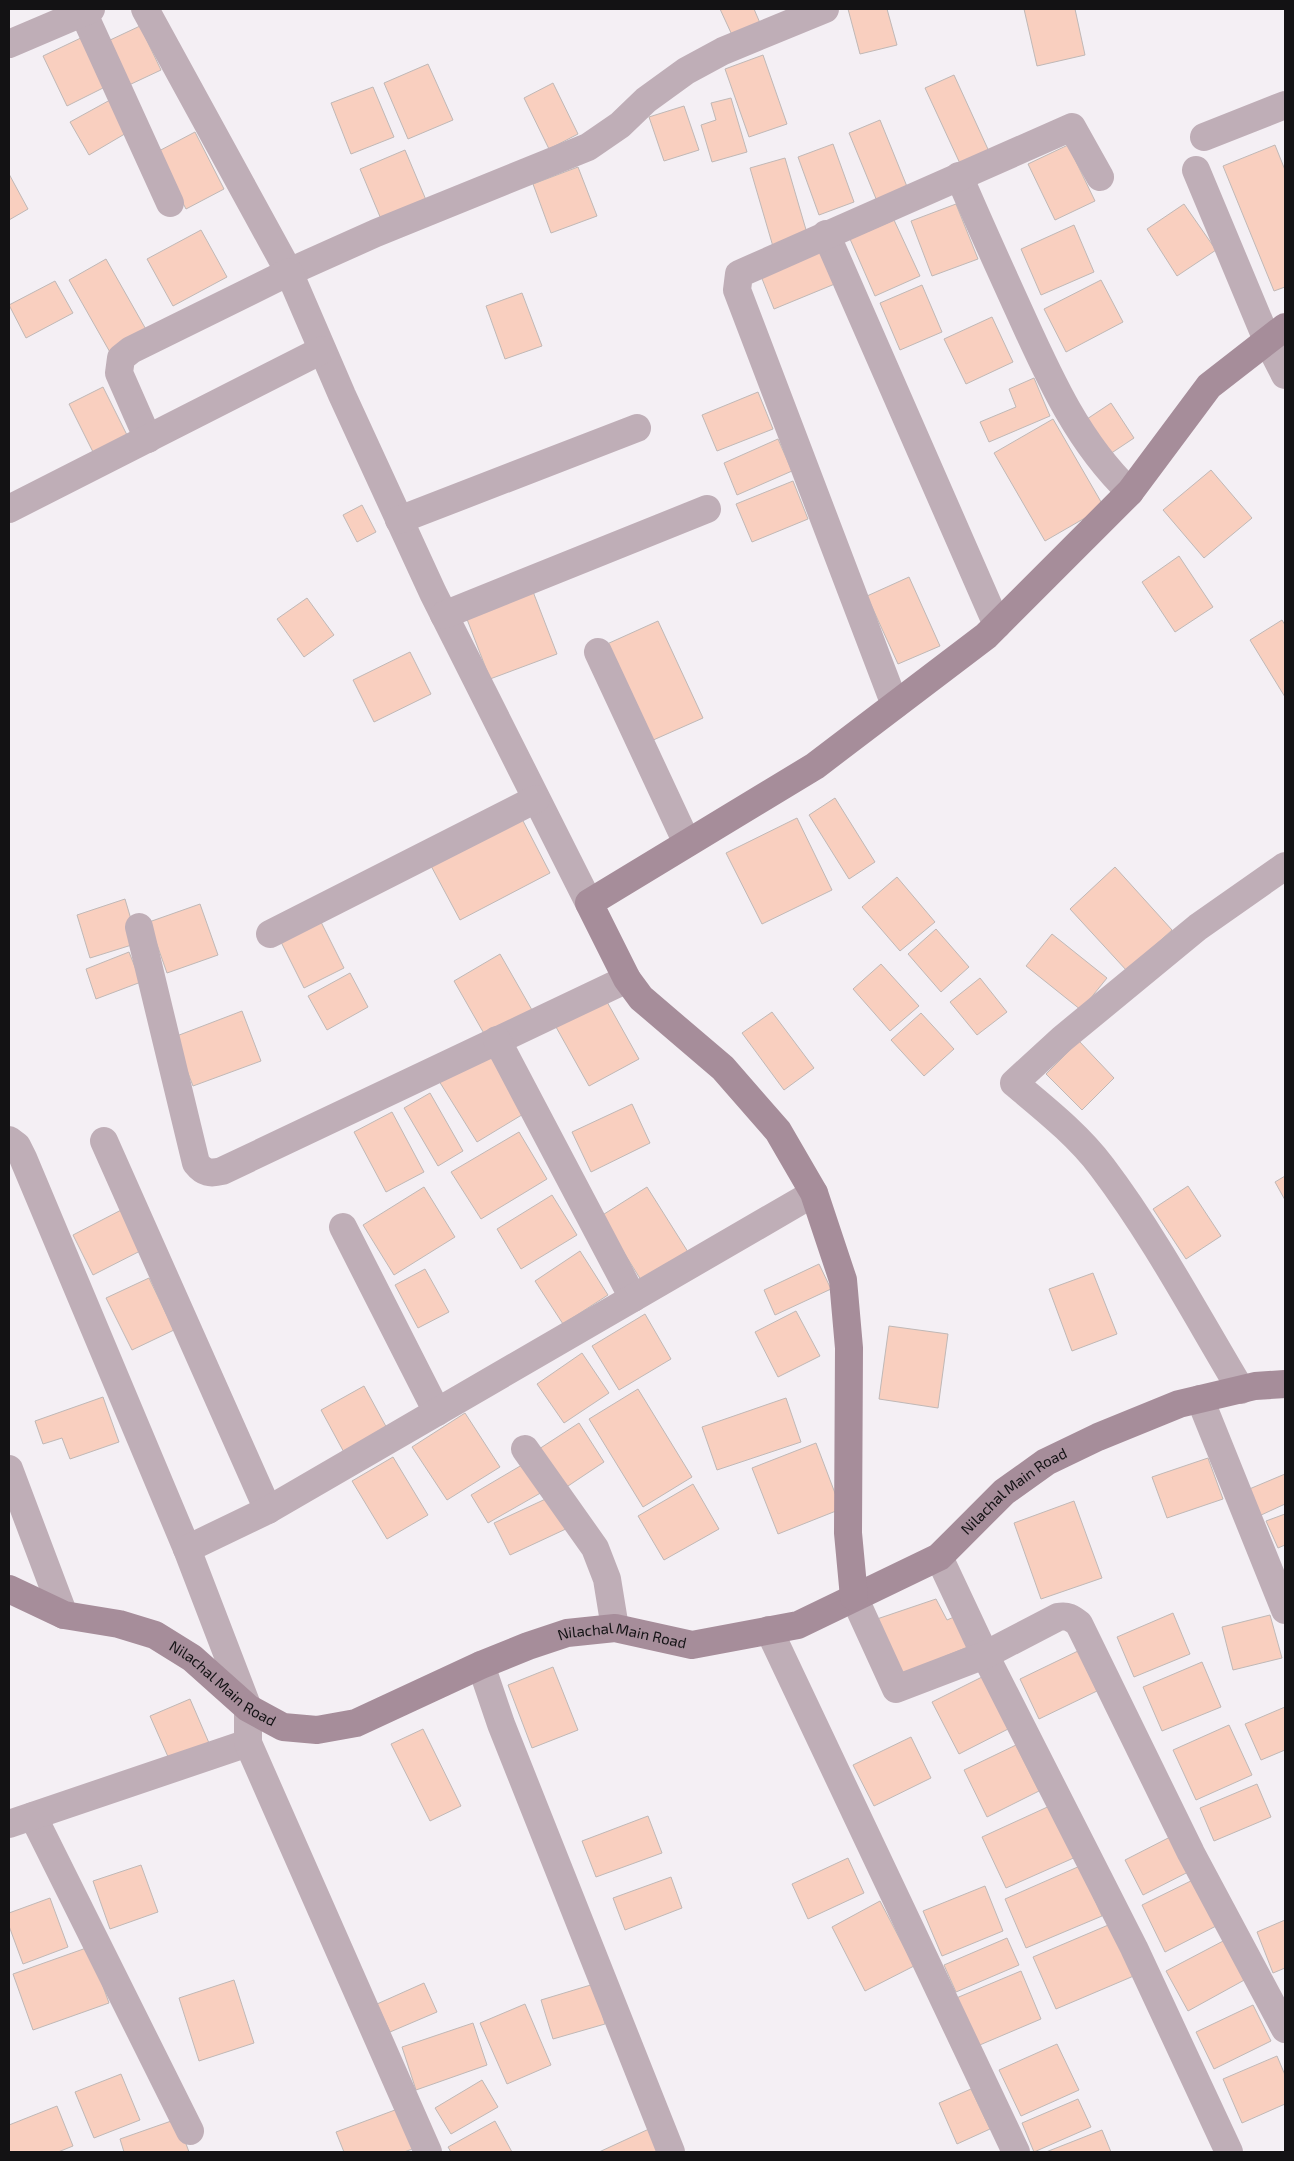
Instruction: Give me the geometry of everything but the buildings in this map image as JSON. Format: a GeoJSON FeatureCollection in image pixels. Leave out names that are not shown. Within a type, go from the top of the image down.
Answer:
{"type":"FeatureCollection","features":[{"type":"Feature","properties":{"kind":"street"},"geometry":{"type":"LineString","coordinates":[[145,9],[289,272],[322,350],[444,615],[627,979],[641,998],[723,1068],[778,1131],[814,1193],[843,1280],[849,1348],[848,1533],[854,1597],[896,1689],[986,1655],[1058,1617],[1072,1618],[1079,1624],[1191,1853],[1285,2029]]}},
{"type":"Feature","properties":{"kind":"street"},"geometry":{"type":"LineString","coordinates":[[148,439],[119,373],[122,358],[131,350],[289,272],[376,233],[588,147],[620,125],[646,100],[686,71],[722,51],[825,9]]}},
{"type":"Feature","properties":{"kind":"street"},"geometry":{"type":"LineString","coordinates":[[9,44],[87,10],[170,204]]}},
{"type":"Feature","properties":{"kind":"street"},"geometry":{"type":"LineString","coordinates":[[1204,137],[1285,105]]}},
{"type":"Feature","properties":{"kind":"street"},"geometry":{"type":"LineString","coordinates":[[895,705],[737,290],[739,274],[746,269],[1072,127],[1100,177]]}},
{"type":"Feature","properties":{"kind":"street"},"geometry":{"type":"LineString","coordinates":[[1196,170],[1276,334],[1285,375]]}},
{"type":"Feature","properties":{"kind":"street"},"geometry":{"type":"LineString","coordinates":[[958,176],[1058,395],[1094,452],[1110,473],[1130,492]]}},
{"type":"Feature","properties":{"kind":"street"},"geometry":{"type":"LineString","coordinates":[[826,234],[997,625]]}},
{"type":"Feature","properties":{"kind":"street"},"geometry":{"type":"LineString","coordinates":[[589,903],[815,766],[997,625],[1130,492],[1209,386],[1276,334]]}},
{"type":"Feature","properties":{"kind":"street"},"geometry":{"type":"LineString","coordinates":[[9,510],[322,350]]}},
{"type":"Feature","properties":{"kind":"street"},"geometry":{"type":"LineString","coordinates":[[399,520],[637,428]]}},
{"type":"Feature","properties":{"kind":"street"},"geometry":{"type":"LineString","coordinates":[[444,615],[707,509]]}},
{"type":"Feature","properties":{"kind":"street"},"geometry":{"type":"LineString","coordinates":[[598,652],[687,843]]}},
{"type":"Feature","properties":{"kind":"street"},"geometry":{"type":"LineString","coordinates":[[270,934],[536,799]]}},
{"type":"Feature","properties":{"kind":"street"},"geometry":{"type":"LineString","coordinates":[[1241,1390],[1138,1218],[1101,1166],[1060,1122],[1014,1084],[1062,1040],[1191,933],[1285,866]]}},
{"type":"Feature","properties":{"kind":"street"},"geometry":{"type":"LineString","coordinates":[[139,927],[196,1163],[202,1171],[211,1173],[222,1171],[627,979]]}},
{"type":"Feature","properties":{"kind":"street"},"geometry":{"type":"LineString","coordinates":[[497,1040],[633,1298]]}},
{"type":"Feature","properties":{"kind":"street"},"geometry":{"type":"LineString","coordinates":[[9,1140],[17,1146],[23,1158],[187,1550],[248,1708],[248,1743],[428,2152]]}},
{"type":"Feature","properties":{"kind":"street"},"geometry":{"type":"LineString","coordinates":[[104,1141],[268,1510]]}},
{"type":"Feature","properties":{"kind":"street"},"geometry":{"type":"LineString","coordinates":[[187,1550],[268,1510],[814,1193]]}},
{"type":"Feature","properties":{"kind":"street"},"geometry":{"type":"LineString","coordinates":[[343,1227],[437,1412]]}},
{"type":"Feature","properties":{"kind":"street","name":"Nilachal Main Road"},"geometry":{"type":"LineString","coordinates":[[9,1589],[64,1615],[119,1624],[155,1635],[192,1658],[248,1708],[283,1726],[317,1730],[356,1723],[481,1665],[567,1633],[615,1628],[692,1645],[798,1625],[939,1557],[1004,1492],[1046,1462],[1106,1433],[1179,1404],[1241,1390],[1285,1384]]}},
{"type":"Feature","properties":{"kind":"street"},"geometry":{"type":"LineString","coordinates":[[1200,1399],[1285,1610]]}},
{"type":"Feature","properties":{"kind":"street"},"geometry":{"type":"LineString","coordinates":[[525,1449],[595,1548],[607,1579],[615,1628]]}},
{"type":"Feature","properties":{"kind":"street"},"geometry":{"type":"LineString","coordinates":[[9,1469],[64,1615]]}},
{"type":"Feature","properties":{"kind":"street"},"geometry":{"type":"LineString","coordinates":[[939,1557],[986,1655],[1134,1948],[1230,2152]]}},
{"type":"Feature","properties":{"kind":"street"},"geometry":{"type":"LineString","coordinates":[[768,1630],[1016,2152]]}},
{"type":"Feature","properties":{"kind":"street"},"geometry":{"type":"LineString","coordinates":[[481,1665],[504,1733],[671,2152]]}},
{"type":"Feature","properties":{"kind":"street"},"geometry":{"type":"LineString","coordinates":[[190,2131],[21,1820],[248,1743]]}}]}
